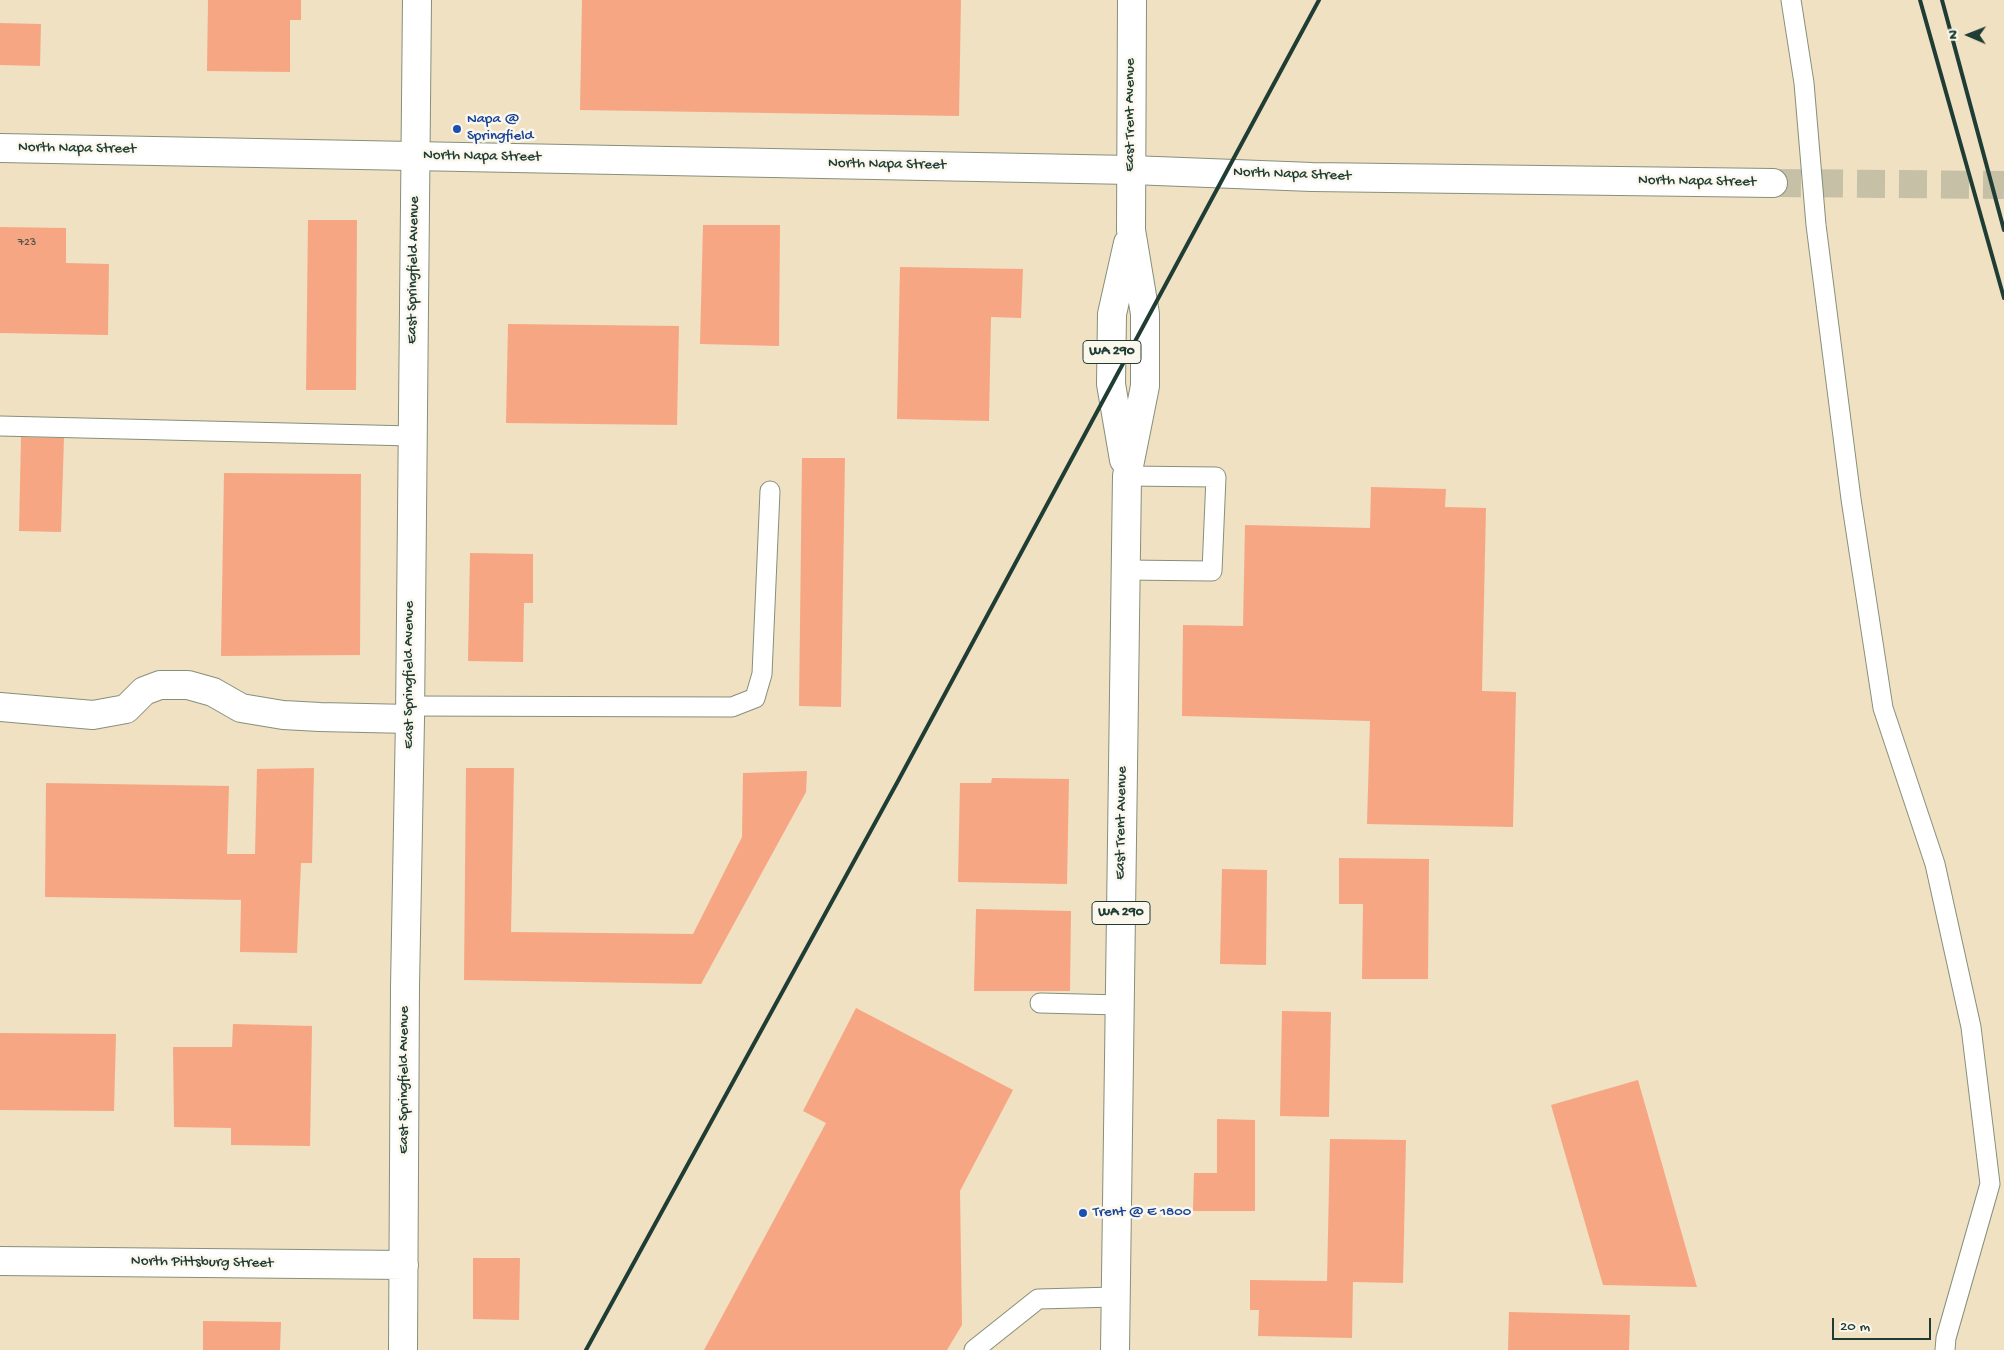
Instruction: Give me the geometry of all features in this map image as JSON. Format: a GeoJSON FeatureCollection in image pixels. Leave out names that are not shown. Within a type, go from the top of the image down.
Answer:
{"type":"FeatureCollection","features":[{"type":"Feature","properties":{"kind":"main road","name":"East Springfield Avenue"},"geometry":{"type":"LineString","coordinates":[[403,1350],[405,997],[410,713],[417,0]]}},
{"type":"Feature","properties":{"kind":"main road","name":"East Trent Avenue"},"geometry":{"type":"LineString","coordinates":[[1115,1350],[1127,476],[1145,386],[1145,314],[1131,230],[1132,0]]}},
{"type":"Feature","properties":{"kind":"main road","name":"North Napa Street"},"geometry":{"type":"LineString","coordinates":[[0,148],[1131,170],[1312,177],[1774,183]]}},
{"type":"Feature","properties":{"kind":"main road"},"geometry":{"type":"LineString","coordinates":[[0,707],[93,714],[126,709],[144,691],[160,685],[188,685],[213,692],[241,708],[282,714],[320,717],[410,713]]}},
{"type":"Feature","properties":{"kind":"main road","name":"North Pittsburg Street"},"geometry":{"type":"LineString","coordinates":[[0,1261],[404,1265]]}},
{"type":"Feature","properties":{"kind":"lane"},"geometry":{"type":"LineString","coordinates":[[1791,0],[1804,83],[1816,225],[1851,498],[1883,708],[1935,864],[1972,1027],[1990,1184],[1946,1338],[1945,1350]]}},
{"type":"Feature","properties":{"kind":"lane"},"geometry":{"type":"LineString","coordinates":[[0,426],[412,436]]}},
{"type":"Feature","properties":{"kind":"lane"},"geometry":{"type":"LineString","coordinates":[[1126,570],[1212,571],[1216,477],[1127,476]]}},
{"type":"Feature","properties":{"kind":"lane"},"geometry":{"type":"LineString","coordinates":[[410,713],[732,707],[756,698],[762,674],[770,491]]}},
{"type":"Feature","properties":{"kind":"lane"},"geometry":{"type":"LineString","coordinates":[[1040,1003],[1120,1005]]}},
{"type":"Feature","properties":{"kind":"lane"},"geometry":{"type":"LineString","coordinates":[[974,1350],[1038,1299],[1115,1297]]}},
{"type":"Feature","properties":{"kind":"building"},"geometry":{"type":"Polygon","coordinates":[[[208,0],[301,0],[301,20],[290,20],[290,72],[207,71],[208,0]]]}},
{"type":"Feature","properties":{"kind":"building"},"geometry":{"type":"Polygon","coordinates":[[[582,0],[961,0],[959,116],[580,110],[582,0]]]}},
{"type":"Feature","properties":{"kind":"building"},"geometry":{"type":"Polygon","coordinates":[[[0,23],[41,24],[40,66],[0,65],[0,23]]]}},
{"type":"Feature","properties":{"kind":"building"},"geometry":{"type":"Polygon","coordinates":[[[308,220],[357,220],[356,390],[306,390],[308,220]]]}},
{"type":"Feature","properties":{"kind":"building"},"geometry":{"type":"Polygon","coordinates":[[[703,225],[780,225],[779,346],[700,344],[703,225]]]}},
{"type":"Feature","properties":{"kind":"building"},"geometry":{"type":"Polygon","coordinates":[[[0,227],[66,228],[66,263],[109,264],[108,335],[0,333],[0,227]]]}},
{"type":"Feature","properties":{"kind":"building"},"geometry":{"type":"Polygon","coordinates":[[[900,267],[1023,269],[1021,318],[991,317],[989,421],[897,419],[900,267]]]}},
{"type":"Feature","properties":{"kind":"building"},"geometry":{"type":"Polygon","coordinates":[[[508,324],[679,326],[677,425],[506,423],[508,324]]]}},
{"type":"Feature","properties":{"kind":"building"},"geometry":{"type":"Polygon","coordinates":[[[21,437],[64,438],[61,532],[19,531],[21,437]]]}},
{"type":"Feature","properties":{"kind":"building"},"geometry":{"type":"Polygon","coordinates":[[[802,458],[845,458],[841,707],[799,706],[802,458]]]}},
{"type":"Feature","properties":{"kind":"building"},"geometry":{"type":"Polygon","coordinates":[[[224,473],[361,474],[360,655],[221,656],[224,473]]]}},
{"type":"Feature","properties":{"kind":"building"},"geometry":{"type":"Polygon","coordinates":[[[1371,487],[1446,489],[1445,507],[1486,508],[1482,691],[1516,692],[1513,827],[1367,824],[1370,721],[1182,716],[1183,625],[1243,626],[1245,525],[1370,528],[1371,487]]]}},
{"type":"Feature","properties":{"kind":"building"},"geometry":{"type":"Polygon","coordinates":[[[470,553],[533,554],[533,603],[524,603],[523,662],[468,661],[470,553]]]}},
{"type":"Feature","properties":{"kind":"building"},"geometry":{"type":"Polygon","coordinates":[[[314,768],[312,863],[301,863],[297,953],[240,952],[241,900],[45,897],[46,783],[229,786],[227,854],[255,854],[257,769],[314,768]]]}},
{"type":"Feature","properties":{"kind":"building"},"geometry":{"type":"Polygon","coordinates":[[[466,768],[514,768],[511,932],[693,934],[742,837],[743,773],[807,771],[806,792],[701,984],[464,980],[466,768]]]}},
{"type":"Feature","properties":{"kind":"building"},"geometry":{"type":"Polygon","coordinates":[[[992,778],[1069,779],[1067,884],[958,882],[960,783],[991,783],[992,778]]]}},
{"type":"Feature","properties":{"kind":"building"},"geometry":{"type":"Polygon","coordinates":[[[1339,858],[1429,859],[1428,979],[1362,979],[1363,904],[1339,904],[1339,858]]]}},
{"type":"Feature","properties":{"kind":"building"},"geometry":{"type":"Polygon","coordinates":[[[1222,869],[1267,870],[1266,965],[1220,964],[1222,869]]]}},
{"type":"Feature","properties":{"kind":"building"},"geometry":{"type":"Polygon","coordinates":[[[976,909],[1071,911],[1070,991],[974,991],[976,909]]]}},
{"type":"Feature","properties":{"kind":"building"},"geometry":{"type":"Polygon","coordinates":[[[856,1008],[1013,1090],[960,1191],[962,1325],[947,1350],[704,1350],[826,1123],[803,1111],[856,1008]]]}},
{"type":"Feature","properties":{"kind":"building"},"geometry":{"type":"Polygon","coordinates":[[[1282,1011],[1331,1012],[1329,1117],[1280,1116],[1282,1011]]]}},
{"type":"Feature","properties":{"kind":"building"},"geometry":{"type":"Polygon","coordinates":[[[233,1024],[312,1026],[310,1146],[231,1145],[231,1128],[174,1127],[173,1047],[232,1047],[233,1024]]]}},
{"type":"Feature","properties":{"kind":"building"},"geometry":{"type":"Polygon","coordinates":[[[0,1033],[116,1034],[114,1111],[0,1110],[0,1033]]]}},
{"type":"Feature","properties":{"kind":"building"},"geometry":{"type":"Polygon","coordinates":[[[1638,1080],[1697,1287],[1603,1285],[1551,1105],[1638,1080]]]}},
{"type":"Feature","properties":{"kind":"building"},"geometry":{"type":"Polygon","coordinates":[[[1217,1119],[1255,1120],[1255,1211],[1193,1211],[1194,1173],[1217,1173],[1217,1119]]]}},
{"type":"Feature","properties":{"kind":"building"},"geometry":{"type":"Polygon","coordinates":[[[1330,1139],[1406,1140],[1403,1283],[1353,1282],[1352,1338],[1258,1336],[1259,1310],[1250,1310],[1250,1280],[1327,1281],[1330,1139]]]}},
{"type":"Feature","properties":{"kind":"building"},"geometry":{"type":"Polygon","coordinates":[[[473,1258],[520,1258],[519,1320],[473,1319],[473,1258]]]}},
{"type":"Feature","properties":{"kind":"building"},"geometry":{"type":"Polygon","coordinates":[[[1509,1312],[1630,1315],[1629,1350],[1508,1350],[1509,1312]]]}},
{"type":"Feature","properties":{"kind":"building"},"geometry":{"type":"Polygon","coordinates":[[[203,1321],[281,1322],[280,1350],[203,1350],[203,1321]]]}},
{"type":"Feature","properties":{"kind":"tunnel"},"geometry":{"type":"LineString","coordinates":[[1773,183],[2004,185]]}},
{"type":"Feature","properties":{"kind":"railway"},"geometry":{"type":"LineString","coordinates":[[586,1350],[898,781],[1319,0]]}},
{"type":"Feature","properties":{"kind":"railway"},"geometry":{"type":"LineString","coordinates":[[1920,0],[2004,298]]}},
{"type":"Feature","properties":{"kind":"railway"},"geometry":{"type":"LineString","coordinates":[[1942,0],[2004,230]]}},
{"type":"Feature","properties":{"kind":"place","name":"Napa @ Springfield"},"geometry":{"type":"Point","coordinates":[457,129]}},
{"type":"Feature","properties":{"kind":"place","name":"Trent @ E 1800"},"geometry":{"type":"Point","coordinates":[1083,1213]}}]}
